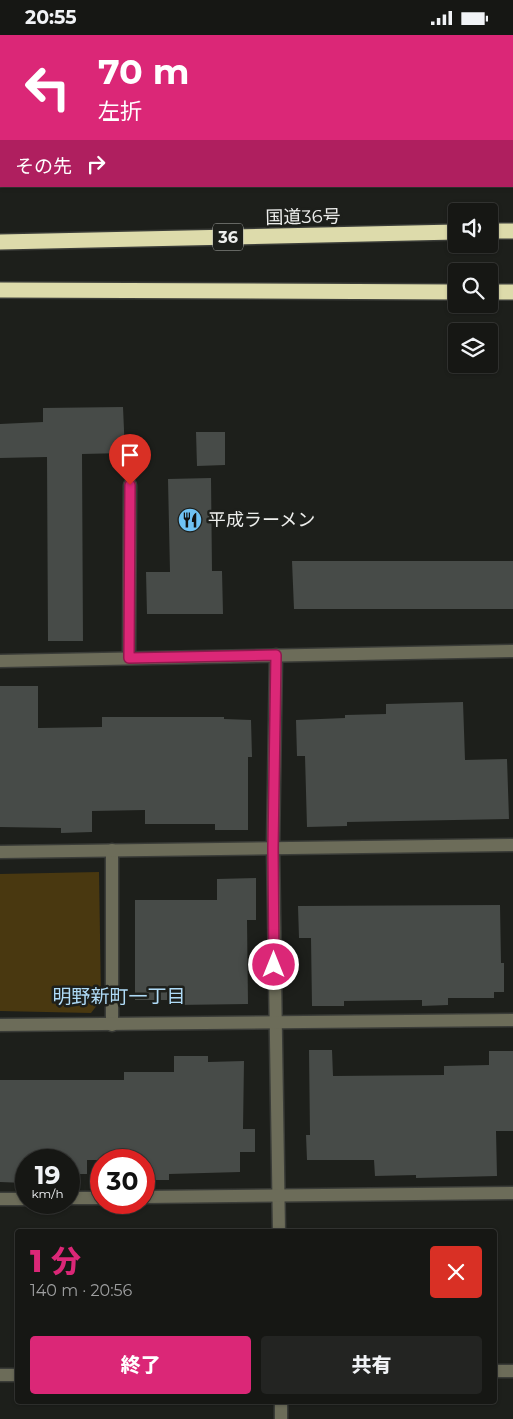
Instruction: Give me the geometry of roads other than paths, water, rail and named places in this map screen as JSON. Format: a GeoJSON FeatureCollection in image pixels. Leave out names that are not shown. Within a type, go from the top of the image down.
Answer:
{"type":"FeatureCollection","features":[{"type":"Feature","properties":{"kind":"highway"},"geometry":{"type":"LineString","coordinates":[[498,231],[513,231]]}},
{"type":"Feature","properties":{"kind":"highway","name":"国道36号"},"geometry":{"type":"LineString","coordinates":[[0,242],[448,232]]}},
{"type":"Feature","properties":{"kind":"highway"},"geometry":{"type":"LineString","coordinates":[[0,290],[448,291]]}},
{"type":"Feature","properties":{"kind":"highway"},"geometry":{"type":"LineString","coordinates":[[498,292],[513,292]]}},
{"type":"Feature","properties":{"kind":"street"},"geometry":{"type":"LineString","coordinates":[[129,658],[130,485]]}},
{"type":"Feature","properties":{"kind":"street"},"geometry":{"type":"LineString","coordinates":[[0,661],[513,651]]}},
{"type":"Feature","properties":{"kind":"street"},"geometry":{"type":"LineString","coordinates":[[276,655],[273,848],[279,1229]]}},
{"type":"Feature","properties":{"kind":"street"},"geometry":{"type":"LineString","coordinates":[[0,852],[513,845]]}},
{"type":"Feature","properties":{"kind":"street"},"geometry":{"type":"LineString","coordinates":[[112,850],[112,1025]]}},
{"type":"Feature","properties":{"kind":"street"},"geometry":{"type":"LineString","coordinates":[[0,1025],[275,1024],[513,1020]]}},
{"type":"Feature","properties":{"kind":"street"},"geometry":{"type":"LineString","coordinates":[[155,1197],[513,1193]]}},
{"type":"Feature","properties":{"kind":"street"},"geometry":{"type":"LineString","coordinates":[[0,1199],[15,1199]]}},
{"type":"Feature","properties":{"kind":"street"},"geometry":{"type":"LineString","coordinates":[[497,1371],[513,1371]]}},
{"type":"Feature","properties":{"kind":"street"},"geometry":{"type":"LineString","coordinates":[[0,1375],[15,1375]]}},
{"type":"Feature","properties":{"kind":"street"},"geometry":{"type":"LineString","coordinates":[[281,1404],[281,1419]]}},
{"type":"Feature","properties":{"kind":"place","name":"平成ラーメン"},"geometry":{"type":"Point","coordinates":[190,520]}},
{"type":"Feature","properties":{"kind":"district","name":"明野新町一丁目"},"geometry":{"type":"Point","coordinates":[119,996]}}]}
